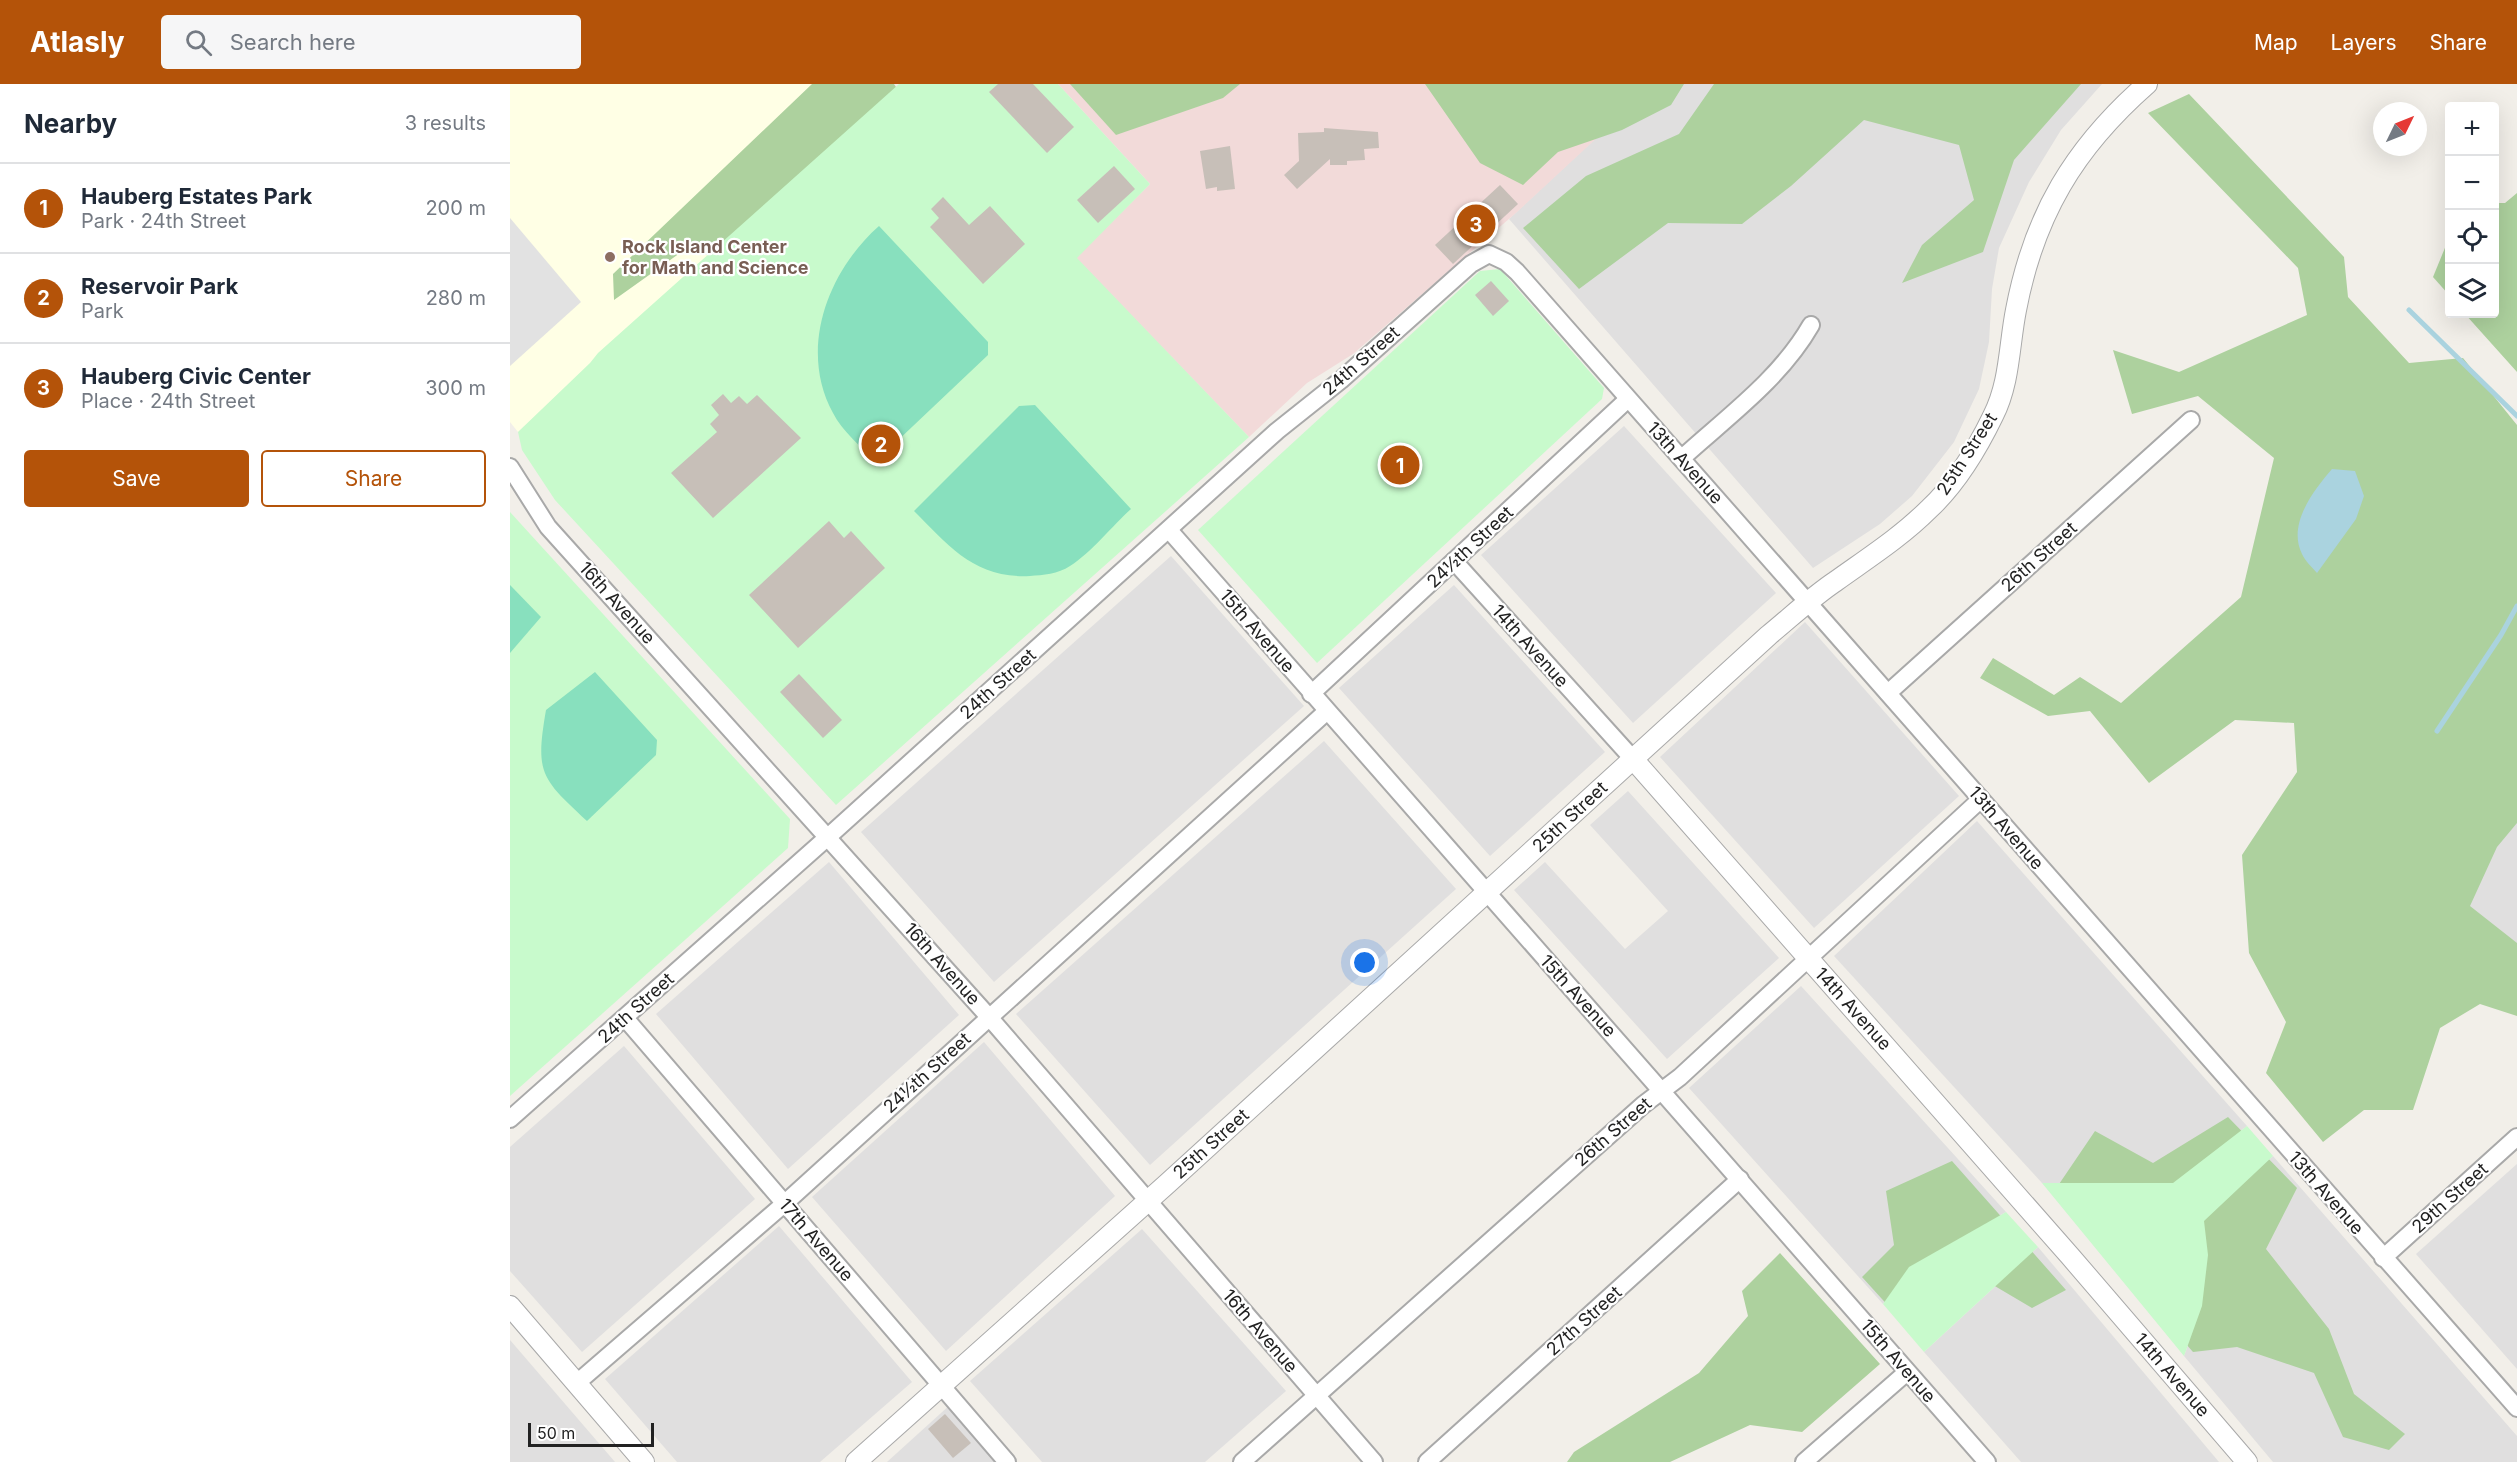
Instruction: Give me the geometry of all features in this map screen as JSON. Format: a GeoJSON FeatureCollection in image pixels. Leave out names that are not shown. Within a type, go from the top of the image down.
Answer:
{"type":"FeatureCollection","features":[{"type":"Feature","properties":{"kind":"street","name":"25th Street"},"geometry":{"type":"LineString","coordinates":[[856,1462],[1808,602],[1898,537],[1949,488],[1995,414],[2003,388],[2022,278],[2034,238],[2065,176],[2083,151],[2103,125],[2147,84]]}},
{"type":"Feature","properties":{"kind":"street","name":"13th Avenue"},"geometry":{"type":"LineString","coordinates":[[1489,254],[1506,262],[1517,273],[1682,458],[2517,1408]]}},
{"type":"Feature","properties":{"kind":"street","name":"24th Street"},"geometry":{"type":"LineString","coordinates":[[510,1119],[829,836],[1277,431],[1341,380],[1463,271],[1489,254]]}},
{"type":"Feature","properties":{"kind":"street"},"geometry":{"type":"LineString","coordinates":[[1682,458],[1776,373],[1798,347],[1811,325]]}},
{"type":"Feature","properties":{"kind":"street","name":"24½th Street"},"geometry":{"type":"LineString","coordinates":[[1311,694],[1628,399]]}},
{"type":"Feature","properties":{"kind":"street","name":"26th Street"},"geometry":{"type":"LineString","coordinates":[[1888,693],[2191,420]]}},
{"type":"Feature","properties":{"kind":"street","name":"16th Avenue"},"geometry":{"type":"LineString","coordinates":[[510,467],[548,527],[829,836],[989,1017],[1374,1462]]}},
{"type":"Feature","properties":{"kind":"street","name":"15th Avenue"},"geometry":{"type":"LineString","coordinates":[[1169,530],[1326,712],[1740,1179],[1987,1462]]}},
{"type":"Feature","properties":{"kind":"street","name":"14th Avenue"},"geometry":{"type":"LineString","coordinates":[[1454,561],[1633,759],[2247,1462]]}},
{"type":"Feature","properties":{"kind":"street","name":"24½th Street"},"geometry":{"type":"LineString","coordinates":[[578,1382],[784,1204],[1326,712]]}},
{"type":"Feature","properties":{"kind":"street","name":"26th Street"},"geometry":{"type":"LineString","coordinates":[[1242,1462],[1315,1394],[1809,959],[1981,799]]}},
{"type":"Feature","properties":{"kind":"street","name":"17th Avenue"},"geometry":{"type":"LineString","coordinates":[[625,1018],[1007,1462]]}},
{"type":"Feature","properties":{"kind":"street","name":"29th Street"},"geometry":{"type":"LineString","coordinates":[[2383,1258],[2517,1137]]}},
{"type":"Feature","properties":{"kind":"street","name":"27th Street"},"geometry":{"type":"LineString","coordinates":[[1427,1462],[1740,1179]]}},
{"type":"Feature","properties":{"kind":"street"},"geometry":{"type":"LineString","coordinates":[[510,1306],[578,1382],[644,1462]]}},
{"type":"Feature","properties":{"kind":"street"},"geometry":{"type":"LineString","coordinates":[[1804,1462],[1907,1372]]}},
{"type":"Feature","properties":{"kind":"shaded area","name":"Rock Island Center for Math and Science"},"geometry":{"type":"Polygon","coordinates":[[[510,84],[882,84],[889,93],[518,432],[510,422],[510,84]]]}},
{"type":"Feature","properties":{"kind":"shaded area"},"geometry":{"type":"Polygon","coordinates":[[[1058,84],[1655,84],[1517,212],[1353,354],[1307,383],[1249,437],[1076,258],[1150,184],[1058,84]]]}},
{"type":"Feature","properties":{"kind":"shaded area"},"geometry":{"type":"Polygon","coordinates":[[[1654,84],[2102,84],[2061,130],[2029,182],[1999,248],[1992,289],[1989,342],[1979,389],[1954,442],[1912,496],[1880,524],[1813,568],[1509,219],[1654,84]]]}},
{"type":"Feature","properties":{"kind":"shaded area"},"geometry":{"type":"Polygon","coordinates":[[[510,218],[581,302],[510,366],[510,218]]]}},
{"type":"Feature","properties":{"kind":"shaded area"},"geometry":{"type":"Polygon","coordinates":[[[1624,426],[1776,593],[1633,723],[1481,555],[1624,426]]]}},
{"type":"Feature","properties":{"kind":"shaded area"},"geometry":{"type":"Polygon","coordinates":[[[1171,556],[1304,706],[994,982],[861,832],[1171,556]]]}},
{"type":"Feature","properties":{"kind":"shaded area"},"geometry":{"type":"Polygon","coordinates":[[[1454,585],[1605,752],[1490,856],[1339,688],[1454,585]]]}},
{"type":"Feature","properties":{"kind":"shaded area"},"geometry":{"type":"Polygon","coordinates":[[[1805,622],[1959,796],[1814,928],[1660,757],[1805,622]]]}},
{"type":"Feature","properties":{"kind":"shaded area"},"geometry":{"type":"Polygon","coordinates":[[[2517,673],[2517,1008],[2414,899],[2517,673]]]}},
{"type":"Feature","properties":{"kind":"shaded area"},"geometry":{"type":"Polygon","coordinates":[[[1324,741],[1456,889],[1150,1165],[1016,1014],[1324,741]]]}},
{"type":"Feature","properties":{"kind":"shaded area"},"geometry":{"type":"Polygon","coordinates":[[[1628,791],[1779,958],[1667,1059],[1514,890],[1545,862],[1625,949],[1668,911],[1590,825],[1628,791]]]}},
{"type":"Feature","properties":{"kind":"shaded area"},"geometry":{"type":"Polygon","coordinates":[[[1977,821],[2247,1126],[2173,1183],[2042,1183],[1834,956],[1977,821]]]}},
{"type":"Feature","properties":{"kind":"shaded area"},"geometry":{"type":"Polygon","coordinates":[[[829,862],[959,1015],[788,1169],[656,1014],[829,862]]]}},
{"type":"Feature","properties":{"kind":"shaded area"},"geometry":{"type":"Polygon","coordinates":[[[1801,986],[2006,1212],[1909,1267],[1883,1304],[1689,1088],[1801,986]]]}},
{"type":"Feature","properties":{"kind":"shaded area"},"geometry":{"type":"Polygon","coordinates":[[[984,1042],[1115,1196],[946,1351],[812,1197],[984,1042]]]}},
{"type":"Feature","properties":{"kind":"shaded area"},"geometry":{"type":"Polygon","coordinates":[[[624,1046],[755,1199],[582,1352],[510,1271],[510,1147],[624,1046]]]}},
{"type":"Feature","properties":{"kind":"shaded area"},"geometry":{"type":"Polygon","coordinates":[[[2273,1156],[2517,1436],[2517,1462],[2273,1462],[2184,1356],[2202,1306],[2204,1221],[2273,1156]]]}},
{"type":"Feature","properties":{"kind":"shaded area"},"geometry":{"type":"Polygon","coordinates":[[[2517,1164],[2517,1369],[2416,1254],[2517,1164]]]}},
{"type":"Feature","properties":{"kind":"shaded area"},"geometry":{"type":"Polygon","coordinates":[[[779,1226],[912,1382],[820,1462],[677,1462],[605,1379],[779,1226]]]}},
{"type":"Feature","properties":{"kind":"shaded area"},"geometry":{"type":"Polygon","coordinates":[[[1142,1229],[1286,1391],[1205,1462],[1042,1462],[970,1381],[1142,1229]]]}},
{"type":"Feature","properties":{"kind":"shaded area"},"geometry":{"type":"Polygon","coordinates":[[[2038,1247],[2219,1462],[2021,1462],[1924,1352],[2038,1247]]]}},
{"type":"Feature","properties":{"kind":"shaded area"},"geometry":{"type":"Polygon","coordinates":[[[510,1340],[615,1462],[510,1462],[510,1340]]]}},
{"type":"Feature","properties":{"kind":"shaded area"},"geometry":{"type":"Polygon","coordinates":[[[951,1404],[1000,1462],[887,1462],[951,1404]]]}},
{"type":"Feature","properties":{"kind":"green space"},"geometry":{"type":"Polygon","coordinates":[[[812,84],[894,84],[898,90],[731,257],[680,253],[614,300],[613,274],[812,84]]]}},
{"type":"Feature","properties":{"kind":"green space"},"geometry":{"type":"Polygon","coordinates":[[[899,84],[1058,84],[1150,184],[1077,258],[1249,437],[836,805],[555,500],[522,450],[518,432],[598,353],[899,84]]]}},
{"type":"Feature","properties":{"kind":"green space"},"geometry":{"type":"Polygon","coordinates":[[[1070,84],[1240,84],[1223,98],[1116,135],[1070,84]]]}},
{"type":"Feature","properties":{"kind":"green space"},"geometry":{"type":"Polygon","coordinates":[[[1425,84],[1684,84],[1671,105],[1622,130],[1558,152],[1523,185],[1480,163],[1425,84]]]}},
{"type":"Feature","properties":{"kind":"green space"},"geometry":{"type":"Polygon","coordinates":[[[1714,84],[2081,84],[2014,160],[1983,252],[1902,283],[1922,245],[1974,200],[1959,145],[1864,120],[1791,186],[1742,224],[1668,223],[1579,289],[1523,228],[1586,176],[1679,134],[1714,84]]]}},
{"type":"Feature","properties":{"kind":"green space"},"geometry":{"type":"Polygon","coordinates":[[[2189,94],[2344,257],[2348,297],[2409,363],[2463,358],[2517,425],[2517,823],[2497,847],[2470,906],[2517,943],[2517,1016],[2480,1004],[2440,1028],[2413,1110],[2364,1110],[2323,1142],[2266,1073],[2286,1022],[2249,953],[2242,855],[2297,772],[2294,723],[2235,720],[2149,783],[2090,711],[2048,716],[1980,678],[1993,658],[2054,695],[2080,677],[2121,703],[2241,597],[2274,458],[2198,396],[2132,414],[2113,350],[2179,372],[2307,315],[2298,268],[2148,113],[2189,94]]]}},
{"type":"Feature","properties":{"kind":"green space"},"geometry":{"type":"Polygon","coordinates":[[[2517,193],[2517,372],[2469,318],[2499,318],[2499,203],[2505,203],[2517,193]]]}},
{"type":"Feature","properties":{"kind":"green space"},"geometry":{"type":"Polygon","coordinates":[[[879,226],[988,342],[988,355],[875,462],[837,420],[823,388],[818,363],[819,338],[824,312],[833,288],[845,265],[879,226]]]}},
{"type":"Feature","properties":{"kind":"green space"},"geometry":{"type":"Polygon","coordinates":[[[2445,248],[2445,290],[2433,277],[2445,248]]]}},
{"type":"Feature","properties":{"kind":"green space"},"geometry":{"type":"Polygon","coordinates":[[[1500,269],[1604,388],[1602,399],[1317,663],[1198,530],[1480,271],[1500,269]]]}},
{"type":"Feature","properties":{"kind":"green space"},"geometry":{"type":"Polygon","coordinates":[[[1035,405],[1131,509],[1086,554],[1065,569],[1045,575],[1011,576],[978,566],[965,558],[914,511],[1019,406],[1035,405]]]}},
{"type":"Feature","properties":{"kind":"green space"},"geometry":{"type":"Polygon","coordinates":[[[510,512],[790,819],[788,848],[510,1096],[510,512]]]}},
{"type":"Feature","properties":{"kind":"green space"},"geometry":{"type":"Polygon","coordinates":[[[510,585],[541,617],[510,653],[510,585]]]}},
{"type":"Feature","properties":{"kind":"green space"},"geometry":{"type":"Polygon","coordinates":[[[595,672],[657,740],[656,755],[587,821],[551,784],[545,773],[541,748],[546,710],[595,672]]]}},
{"type":"Feature","properties":{"kind":"green space"},"geometry":{"type":"Polygon","coordinates":[[[2228,1117],[2297,1188],[2266,1249],[2329,1329],[2354,1394],[2405,1434],[2389,1450],[2343,1437],[2314,1373],[2237,1347],[2193,1352],[2053,1193],[2095,1131],[2153,1163],[2228,1117]]]}},
{"type":"Feature","properties":{"kind":"green space"},"geometry":{"type":"Polygon","coordinates":[[[2247,1126],[2273,1156],[2204,1221],[2208,1255],[2202,1306],[2184,1356],[2042,1183],[2173,1183],[2247,1126]]]}},
{"type":"Feature","properties":{"kind":"green space"},"geometry":{"type":"Polygon","coordinates":[[[1952,1161],[2066,1290],[2032,1308],[1988,1282],[1921,1342],[1862,1277],[1894,1245],[1886,1191],[1952,1161]]]}},
{"type":"Feature","properties":{"kind":"green space"},"geometry":{"type":"Polygon","coordinates":[[[2006,1212],[2038,1247],[1924,1352],[1883,1304],[1909,1267],[2006,1212]]]}},
{"type":"Feature","properties":{"kind":"green space"},"geometry":{"type":"Polygon","coordinates":[[[1780,1253],[1880,1364],[1802,1432],[1750,1425],[1670,1462],[1567,1462],[1574,1452],[1699,1373],[1748,1316],[1742,1291],[1780,1253]]]}},
{"type":"Feature","properties":{"kind":"water"},"geometry":{"type":"Polygon","coordinates":[[[2332,469],[2355,471],[2364,496],[2356,519],[2317,573],[2302,554],[2298,543],[2298,531],[2300,519],[2311,497],[2332,469]]]}},
{"type":"Feature","properties":{"kind":"building"},"geometry":{"type":"Polygon","coordinates":[[[998,84],[1033,84],[1074,127],[1047,153],[989,92],[998,84]]]}},
{"type":"Feature","properties":{"kind":"building"},"geometry":{"type":"Polygon","coordinates":[[[1324,128],[1378,132],[1379,148],[1364,149],[1365,160],[1347,161],[1347,165],[1330,165],[1330,159],[1297,189],[1284,175],[1299,161],[1298,133],[1324,132],[1324,128]]]}},
{"type":"Feature","properties":{"kind":"building"},"geometry":{"type":"Polygon","coordinates":[[[1230,146],[1235,189],[1217,191],[1217,187],[1206,189],[1200,151],[1230,146]]]}},
{"type":"Feature","properties":{"kind":"building"},"geometry":{"type":"Polygon","coordinates":[[[1114,166],[1135,189],[1098,223],[1077,200],[1114,166]]]}},
{"type":"Feature","properties":{"kind":"building"},"geometry":{"type":"Polygon","coordinates":[[[1500,185],[1518,204],[1453,264],[1435,245],[1500,185]]]}},
{"type":"Feature","properties":{"kind":"building"},"geometry":{"type":"Polygon","coordinates":[[[943,197],[969,225],[990,206],[1025,244],[983,284],[930,227],[939,218],[931,209],[943,197]]]}},
{"type":"Feature","properties":{"kind":"building"},"geometry":{"type":"Polygon","coordinates":[[[1491,281],[1509,301],[1493,316],[1475,295],[1491,281]]]}},
{"type":"Feature","properties":{"kind":"building"},"geometry":{"type":"Polygon","coordinates":[[[723,394],[731,403],[739,396],[747,404],[757,395],[801,438],[713,518],[671,473],[717,432],[710,424],[719,415],[711,405],[723,394]]]}},
{"type":"Feature","properties":{"kind":"building"},"geometry":{"type":"Polygon","coordinates":[[[829,521],[844,538],[851,531],[885,568],[798,648],[749,595],[829,521]]]}},
{"type":"Feature","properties":{"kind":"building"},"geometry":{"type":"Polygon","coordinates":[[[799,674],[842,720],[823,738],[780,692],[799,674]]]}},
{"type":"Feature","properties":{"kind":"building"},"geometry":{"type":"Polygon","coordinates":[[[945,1414],[971,1443],[953,1458],[928,1429],[945,1414]]]}},
{"type":"Feature","properties":{"kind":"waterway"},"geometry":{"type":"LineString","coordinates":[[2409,310],[2517,416]]}},
{"type":"Feature","properties":{"kind":"waterway"},"geometry":{"type":"LineString","coordinates":[[2437,731],[2501,635],[2517,606]]}},
{"type":"Feature","properties":{"kind":"place","name":"Hauberg Civic Center"},"geometry":{"type":"Point","coordinates":[1476,224]}},
{"type":"Feature","properties":{"kind":"place","name":"Rock Island Center for Math and Science"},"geometry":{"type":"Point","coordinates":[610,257]}},
{"type":"Feature","properties":{"kind":"place","name":"Reservoir Park"},"geometry":{"type":"Point","coordinates":[881,444]}},
{"type":"Feature","properties":{"kind":"place","name":"Hauberg Estates Park"},"geometry":{"type":"Point","coordinates":[1400,465]}}]}
